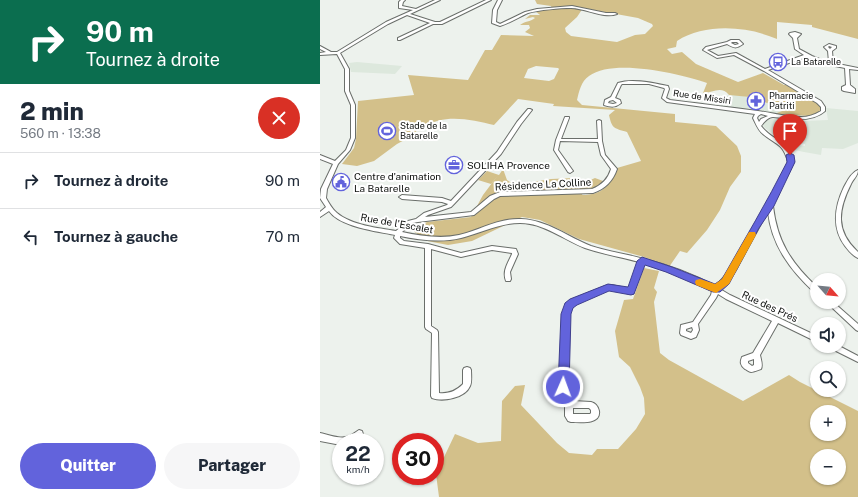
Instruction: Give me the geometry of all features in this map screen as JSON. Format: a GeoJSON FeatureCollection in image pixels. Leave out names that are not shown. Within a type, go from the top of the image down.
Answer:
{"type":"FeatureCollection","features":[{"type":"Feature","properties":{"kind":"street"},"geometry":{"type":"LineString","coordinates":[[403,0],[400,7],[417,10]]}},
{"type":"Feature","properties":{"kind":"street"},"geometry":{"type":"LineString","coordinates":[[320,54],[338,53],[387,23],[438,0]]}},
{"type":"Feature","properties":{"kind":"street"},"geometry":{"type":"LineString","coordinates":[[399,39],[432,23],[444,22],[489,0]]}},
{"type":"Feature","properties":{"kind":"street"},"geometry":{"type":"LineString","coordinates":[[500,0],[495,10],[494,23],[500,25],[526,13],[537,10],[572,7],[606,14],[615,14]]}},
{"type":"Feature","properties":{"kind":"street"},"geometry":{"type":"LineString","coordinates":[[406,14],[432,23]]}},
{"type":"Feature","properties":{"kind":"street"},"geometry":{"type":"LineString","coordinates":[[794,38],[797,49],[806,56],[847,68],[858,69]]}},
{"type":"Feature","properties":{"kind":"street"},"geometry":{"type":"LineString","coordinates":[[728,44],[720,44],[705,50],[717,57],[732,54],[739,55],[765,70],[806,56]]}},
{"type":"Feature","properties":{"kind":"street"},"geometry":{"type":"LineString","coordinates":[[320,46],[330,53]]}},
{"type":"Feature","properties":{"kind":"street"},"geometry":{"type":"LineString","coordinates":[[830,51],[832,64]]}},
{"type":"Feature","properties":{"kind":"street"},"geometry":{"type":"LineString","coordinates":[[320,207],[324,202],[324,189],[336,163],[348,150],[353,138],[353,105],[347,91],[347,69],[338,53]]}},
{"type":"Feature","properties":{"kind":"street"},"geometry":{"type":"LineString","coordinates":[[847,68],[848,86]]}},
{"type":"Feature","properties":{"kind":"street","name":"Rue de Missiri"},"geometry":{"type":"LineString","coordinates":[[613,98],[619,84],[649,83],[666,87],[667,89],[664,98],[669,101],[808,118],[821,113],[823,107],[818,102],[765,70]]}},
{"type":"Feature","properties":{"kind":"street"},"geometry":{"type":"LineString","coordinates":[[508,279],[506,272],[514,251],[492,248],[461,255],[428,246],[402,243],[397,238],[398,232],[405,224],[418,220],[426,214],[446,208],[452,203],[499,153],[530,110]]}},
{"type":"Feature","properties":{"kind":"street","name":"Rue de Missiri"},"geometry":{"type":"LineString","coordinates":[[742,111],[755,118],[765,118]]}},
{"type":"Feature","properties":{"kind":"street"},"geometry":{"type":"LineString","coordinates":[[694,324],[714,296],[716,289],[726,282],[755,228],[770,206],[791,162],[790,155],[784,147],[764,132],[755,118],[762,113],[765,118]]}},
{"type":"Feature","properties":{"kind":"street"},"geometry":{"type":"LineString","coordinates":[[759,126],[765,118],[774,115]]}},
{"type":"Feature","properties":{"kind":"street"},"geometry":{"type":"LineString","coordinates":[[566,118],[556,150],[570,171]]}},
{"type":"Feature","properties":{"kind":"street","name":"Résidence La Colline"},"geometry":{"type":"LineString","coordinates":[[418,220],[472,214],[479,210],[488,199],[500,194],[598,190],[608,181],[614,169],[603,155],[600,141],[599,121]]}},
{"type":"Feature","properties":{"kind":"street"},"geometry":{"type":"LineString","coordinates":[[558,140],[600,141]]}},
{"type":"Feature","properties":{"kind":"street"},"geometry":{"type":"LineString","coordinates":[[320,157],[336,163]]}},
{"type":"Feature","properties":{"kind":"street"},"geometry":{"type":"LineString","coordinates":[[858,172],[851,179],[837,214],[839,230],[850,249],[858,256]]}},
{"type":"Feature","properties":{"kind":"street"},"geometry":{"type":"LineString","coordinates":[[402,197],[442,200],[452,203]]}},
{"type":"Feature","properties":{"kind":"street","name":"Rue de l'Escalet"},"geometry":{"type":"LineString","coordinates":[[324,202],[334,214],[349,223],[436,239],[465,236],[503,223],[521,221],[545,225],[589,247],[669,269],[716,289]]}},
{"type":"Feature","properties":{"kind":"street"},"geometry":{"type":"LineString","coordinates":[[770,206],[770,218],[782,250],[790,263],[810,284]]}},
{"type":"Feature","properties":{"kind":"street"},"geometry":{"type":"LineString","coordinates":[[320,214],[329,208]]}},
{"type":"Feature","properties":{"kind":"street"},"geometry":{"type":"LineString","coordinates":[[428,246],[428,327],[435,332],[435,396],[442,398],[454,395],[463,389],[467,385],[466,370]]}},
{"type":"Feature","properties":{"kind":"street"},"geometry":{"type":"LineString","coordinates":[[569,404],[570,396],[563,387],[566,314],[569,306],[573,302],[608,287],[631,292],[642,261]]}},
{"type":"Feature","properties":{"kind":"street","name":"Rue des Prés"},"geometry":{"type":"LineString","coordinates":[[716,289],[728,297],[810,336]]}},
{"type":"Feature","properties":{"kind":"street"},"geometry":{"type":"LineString","coordinates":[[837,309],[858,328]]}},
{"type":"Feature","properties":{"kind":"street"},"geometry":{"type":"LineString","coordinates":[[756,355],[776,320]]}},
{"type":"Feature","properties":{"kind":"street"},"geometry":{"type":"LineString","coordinates":[[846,353],[858,359]]}},
{"type":"Feature","properties":{"kind":"street"},"geometry":{"type":"LineString","coordinates":[[320,437],[332,440]]}},
{"type":"Feature","properties":{"kind":"shaded area"},"geometry":{"type":"Polygon","coordinates":[[[535,0],[858,0],[858,39],[812,27],[812,25],[777,22],[777,39],[753,31],[726,28],[713,29],[688,35],[677,41],[676,47],[667,49],[672,54],[682,52],[696,64],[738,82],[763,73],[818,104],[821,108],[820,112],[809,116],[777,114],[782,111],[782,108],[764,102],[764,99],[760,98],[729,95],[723,90],[703,93],[707,83],[647,69],[614,68],[600,71],[586,78],[581,87],[577,100],[582,105],[675,114],[675,122],[716,126],[737,146],[741,156],[741,172],[730,187],[720,210],[707,230],[687,253],[680,251],[669,267],[644,257],[579,239],[540,220],[522,217],[472,241],[448,245],[427,241],[412,230],[427,222],[471,217],[483,195],[498,175],[491,184],[478,180],[487,171],[499,175],[503,169],[507,180],[515,185],[551,179],[574,178],[586,182],[595,178],[603,181],[596,188],[584,189],[582,195],[589,195],[604,188],[611,180],[617,168],[641,161],[627,132],[616,129],[611,123],[609,115],[615,110],[553,106],[554,104],[518,99],[494,125],[459,119],[441,120],[424,127],[423,125],[410,137],[397,144],[374,161],[357,166],[342,164],[354,148],[356,139],[358,101],[414,95],[408,75],[468,80],[485,50],[492,50],[501,35],[534,36],[525,32],[530,28],[529,25],[520,25],[535,18],[525,19],[530,15],[540,15],[535,11],[552,9],[551,6],[537,4],[535,0]],[[583,8],[577,17],[565,28],[566,32],[571,36],[617,42],[635,35],[645,34],[653,26],[652,24],[638,18],[583,8]],[[536,66],[528,69],[524,78],[549,81],[554,79],[559,69],[558,68],[536,66]]]}},
{"type":"Feature","properties":{"kind":"shaded area"},"geometry":{"type":"Polygon","coordinates":[[[357,62],[402,66],[395,74],[351,72],[349,63],[357,62]]]}},
{"type":"Feature","properties":{"kind":"shaded area"},"geometry":{"type":"Polygon","coordinates":[[[736,95],[764,99],[764,102],[782,108],[782,111],[777,114],[721,107],[723,96],[736,95]]]}},
{"type":"Feature","properties":{"kind":"shaded area"},"geometry":{"type":"Polygon","coordinates":[[[826,108],[858,111],[858,143],[843,149],[822,148],[821,155],[804,152],[790,149],[796,145],[805,146],[805,144],[788,141],[789,143],[786,146],[763,126],[766,120],[772,119],[798,122],[828,120],[826,108]]]}},
{"type":"Feature","properties":{"kind":"shaded area"},"geometry":{"type":"Polygon","coordinates":[[[644,268],[659,271],[654,288],[657,292],[654,302],[660,353],[669,360],[743,401],[789,375],[810,387],[810,397],[830,397],[846,405],[858,411],[858,497],[439,497],[437,485],[444,485],[444,457],[455,434],[478,443],[501,441],[502,401],[515,386],[525,385],[521,405],[557,443],[569,453],[592,455],[597,449],[618,449],[636,429],[645,414],[644,398],[640,387],[630,367],[619,357],[615,331],[624,300],[633,299],[644,268]]]}},
{"type":"Feature","properties":{"kind":"slow traffic"},"geometry":{"type":"LineString","coordinates":[[700,282],[716,289],[726,282],[752,235]]}},
{"type":"Feature","properties":{"kind":"place","name":"La Batarelle"},"geometry":{"type":"Point","coordinates":[778,62]}},
{"type":"Feature","properties":{"kind":"place","name":"Pharmacie Patriti"},"geometry":{"type":"Point","coordinates":[756,101]}},
{"type":"Feature","properties":{"kind":"place","name":"Stade de la Batarelle"},"geometry":{"type":"Point","coordinates":[387,131]}},
{"type":"Feature","properties":{"kind":"place","name":"SOLIHA Provence"},"geometry":{"type":"Point","coordinates":[454,165]}},
{"type":"Feature","properties":{"kind":"place","name":"Centre d'animation La Batarelle"},"geometry":{"type":"Point","coordinates":[341,182]}},
{"type":"Feature","properties":{"kind":"route"},"geometry":{"type":"LineString","coordinates":[[563,387],[566,314],[569,306],[573,302],[608,287],[631,292],[642,261],[669,269],[716,289],[726,282],[755,228],[770,206],[791,162],[790,155]]}}]}
